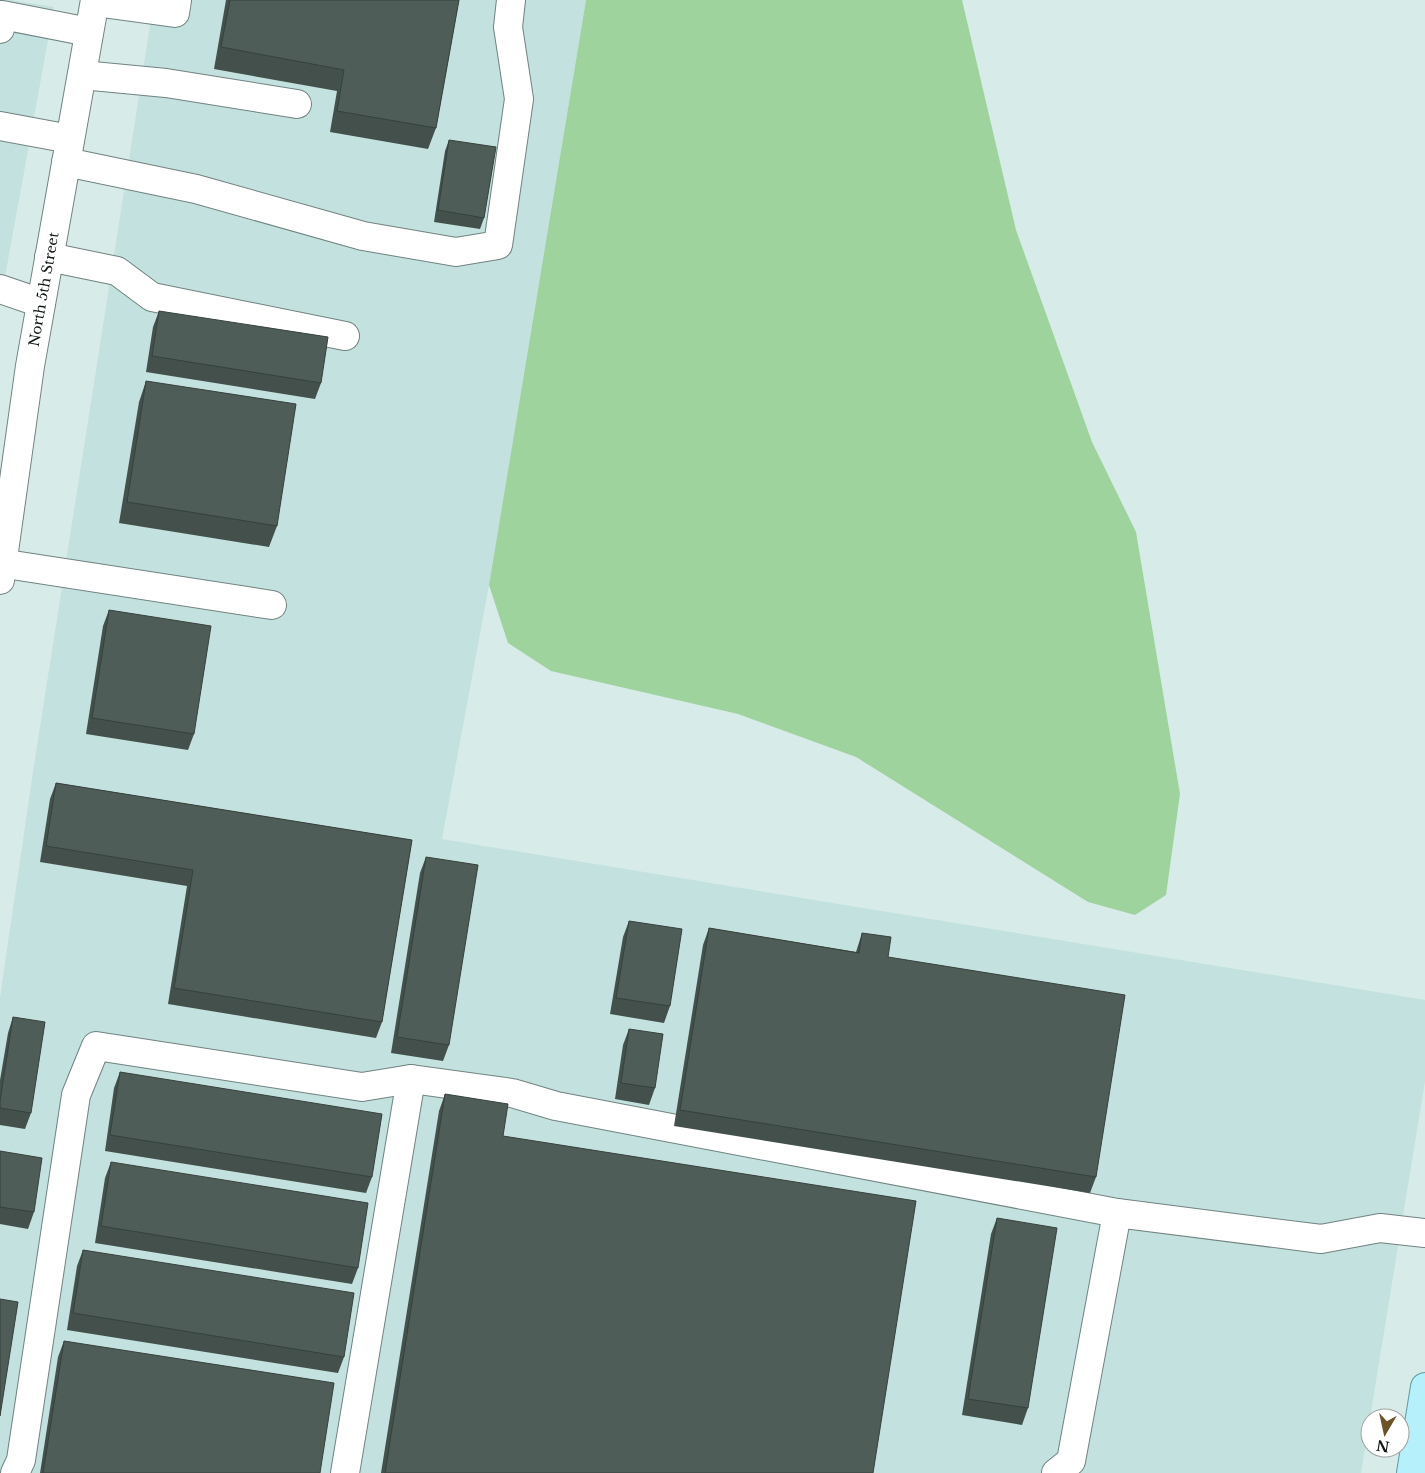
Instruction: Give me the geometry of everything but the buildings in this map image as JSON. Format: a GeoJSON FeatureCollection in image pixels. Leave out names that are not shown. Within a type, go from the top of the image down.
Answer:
{"type":"FeatureCollection","features":[{"type":"Feature","properties":{"kind":"main road"},"geometry":{"type":"LineString","coordinates":[[1411,1473],[1425,1388]]}},
{"type":"Feature","properties":{"kind":"street"},"geometry":{"type":"LineString","coordinates":[[95,1],[175,13],[177,0]]}},
{"type":"Feature","properties":{"kind":"street"},"geometry":{"type":"LineString","coordinates":[[0,126],[68,150],[196,189],[363,236],[456,252],[498,245],[519,99],[508,27],[511,0]]}},
{"type":"Feature","properties":{"kind":"street","name":"North 5th Street"},"geometry":{"type":"LineString","coordinates":[[1,569],[6,491],[95,1]]}},
{"type":"Feature","properties":{"kind":"street"},"geometry":{"type":"LineString","coordinates":[[0,30],[2,15],[89,32]]}},
{"type":"Feature","properties":{"kind":"street"},"geometry":{"type":"LineString","coordinates":[[82,75],[166,83],[297,104]]}},
{"type":"Feature","properties":{"kind":"street"},"geometry":{"type":"LineString","coordinates":[[49,257],[116,271],[152,297],[345,336]]}},
{"type":"Feature","properties":{"kind":"street"},"geometry":{"type":"LineString","coordinates":[[0,289],[41,303]]}},
{"type":"Feature","properties":{"kind":"street"},"geometry":{"type":"LineString","coordinates":[[1,569],[272,605]]}},
{"type":"Feature","properties":{"kind":"street"},"geometry":{"type":"LineString","coordinates":[[15,1473],[21,1460],[76,1094],[96,1046],[362,1087],[411,1079],[512,1093],[556,1106],[1117,1212],[1321,1239],[1380,1228],[1425,1232]]}},
{"type":"Feature","properties":{"kind":"street"},"geometry":{"type":"LineString","coordinates":[[345,1473],[411,1079]]}},
{"type":"Feature","properties":{"kind":"street"},"geometry":{"type":"LineString","coordinates":[[1056,1473],[1071,1460],[1117,1212]]}},
{"type":"Feature","properties":{"kind":"shaded area"},"geometry":{"type":"Polygon","coordinates":[[[0,0],[54,7],[0,304],[0,0]]]}},
{"type":"Feature","properties":{"kind":"shaded area"},"geometry":{"type":"Polygon","coordinates":[[[154,0],[586,0],[489,585],[442,839],[1425,1000],[1425,1081],[1372,1408],[1360,1408],[1360,1458],[1363,1458],[1361,1473],[0,1473],[0,997],[33,772],[154,0]]]}},
{"type":"Feature","properties":{"kind":"green space"},"geometry":{"type":"Polygon","coordinates":[[[586,0],[962,0],[1016,230],[1092,442],[1136,532],[1180,794],[1166,895],[1135,915],[1088,902],[856,757],[738,714],[551,671],[508,643],[489,585],[586,0]]]}}]}
